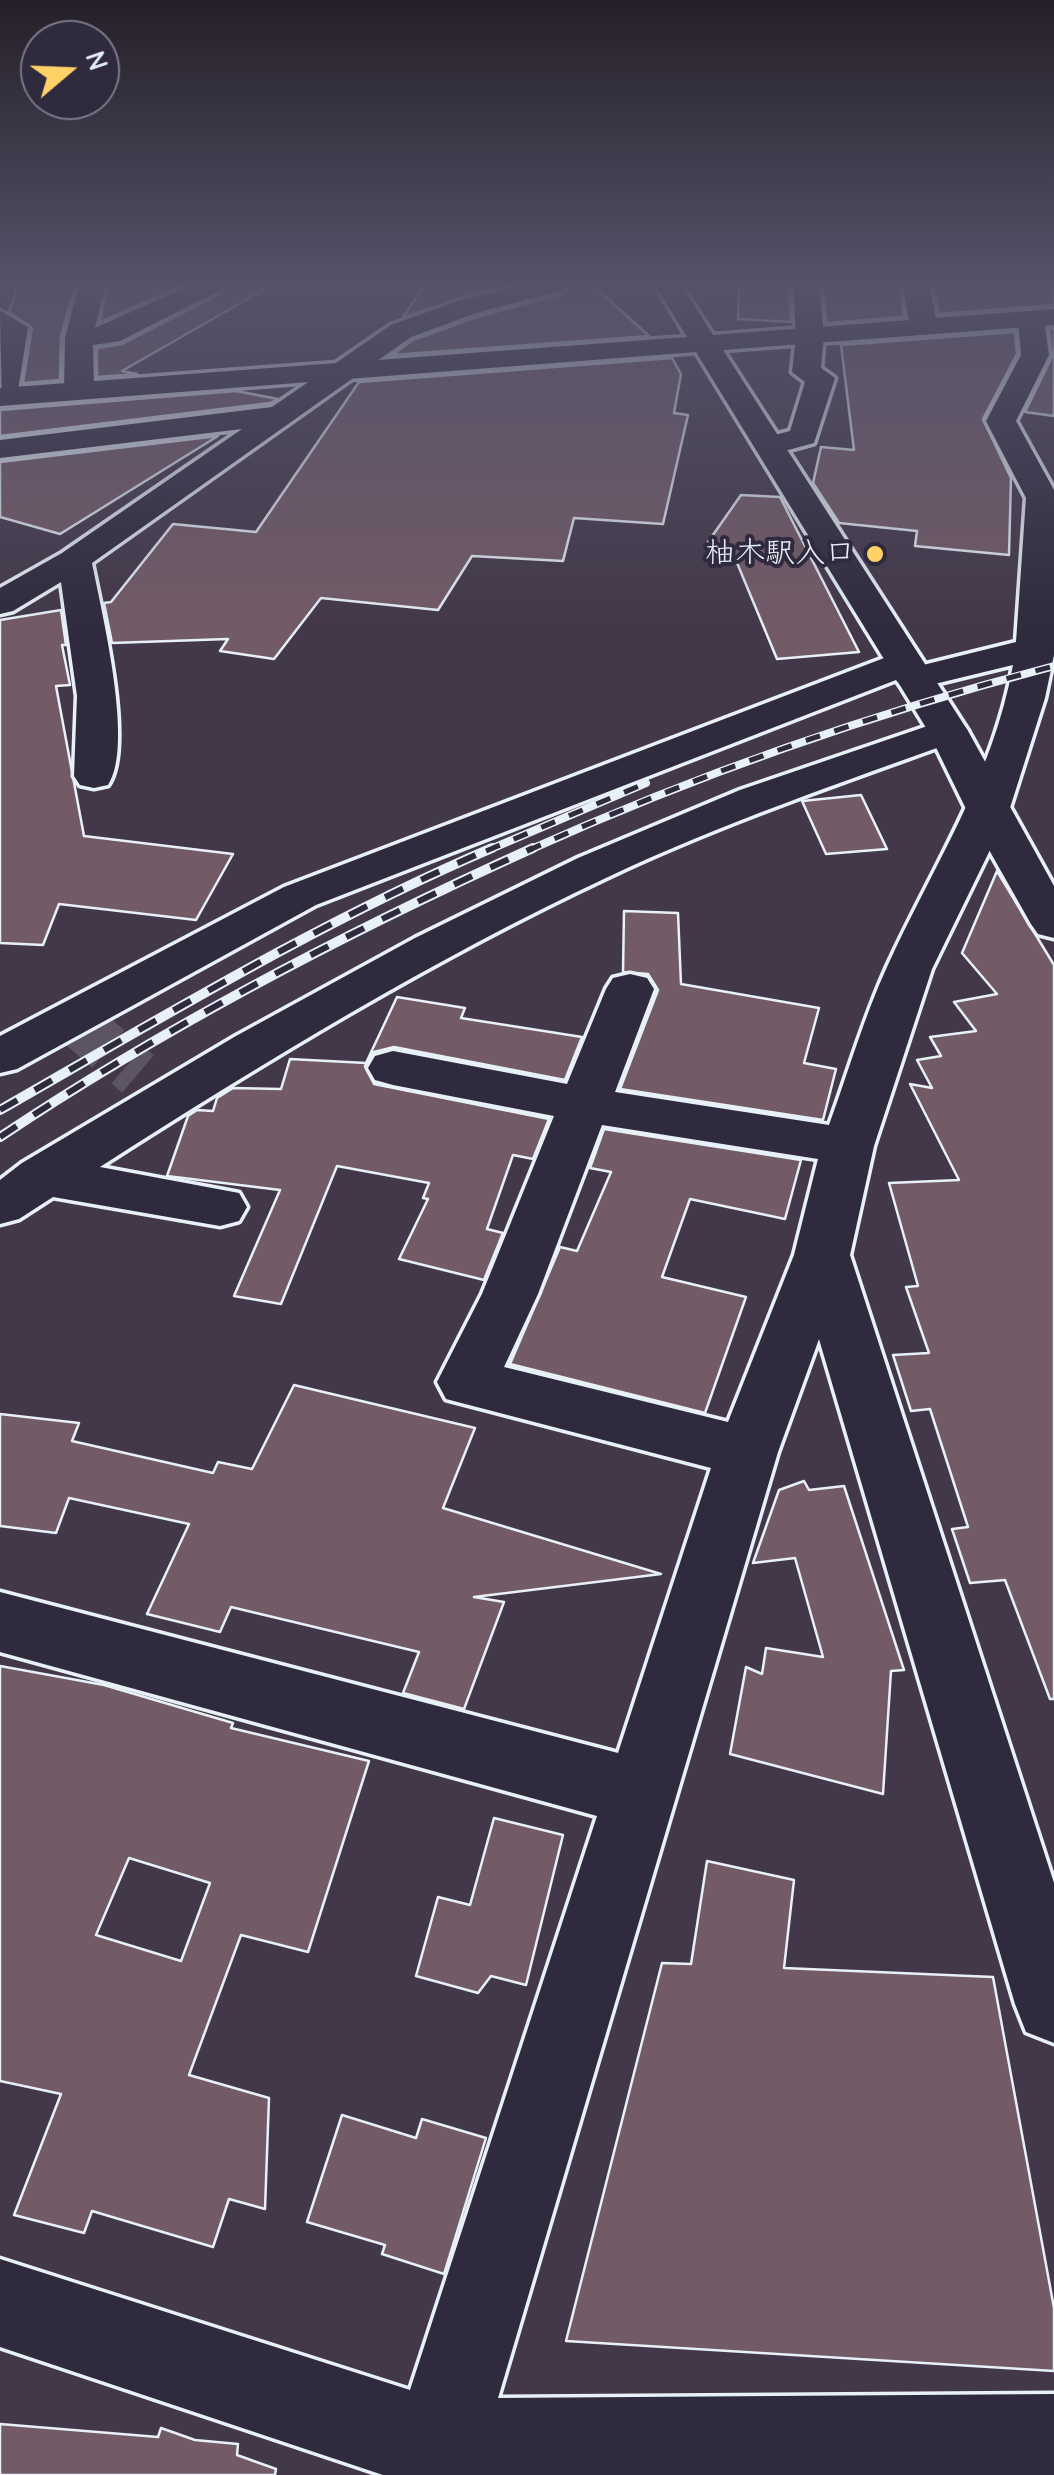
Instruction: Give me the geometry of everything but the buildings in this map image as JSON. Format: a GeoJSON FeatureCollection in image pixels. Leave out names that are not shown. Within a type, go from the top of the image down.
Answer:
{"type":"FeatureCollection","features":[{"type":"Feature","properties":{"kind":"street"},"geometry":{"type":"LineString","coordinates":[[0,603],[74,560],[300,400]]}},
{"type":"Feature","properties":{"kind":"street"},"geometry":{"type":"LineString","coordinates":[[742,400],[948,730],[988,810],[1054,924]]}},
{"type":"Feature","properties":{"kind":"street"},"geometry":{"type":"LineString","coordinates":[[770,446],[803,437],[814,400]]}},
{"type":"Feature","properties":{"kind":"street"},"geometry":{"type":"LineString","coordinates":[[433,2459],[747,1452],[822,1255],[848,1146],[909,970],[988,810],[1040,692],[1048,497],[1001,421],[1012,400]]}},
{"type":"Feature","properties":{"kind":"street"},"geometry":{"type":"LineString","coordinates":[[0,448],[279,415]]}},
{"type":"Feature","properties":{"kind":"street"},"geometry":{"type":"LineString","coordinates":[[74,560],[90,648],[98,756],[94,776]]}},
{"type":"Feature","properties":{"kind":"street"},"geometry":{"type":"LineString","coordinates":[[0,1057],[300,896],[910,670],[1044,646]]}},
{"type":"Feature","properties":{"kind":"street"},"geometry":{"type":"LineString","coordinates":[[20,1191],[154,1088],[253,1047],[431,948],[593,867],[756,798],[948,730]]}},
{"type":"Feature","properties":{"kind":"street"},"geometry":{"type":"LineString","coordinates":[[630,989],[510,1294],[466,1382],[747,1452]]}},
{"type":"Feature","properties":{"kind":"street"},"geometry":{"type":"LineString","coordinates":[[393,1068],[587,1105],[848,1146]]}},
{"type":"Feature","properties":{"kind":"street"},"geometry":{"type":"LineString","coordinates":[[20,1191],[220,1207]]}},
{"type":"Feature","properties":{"kind":"street"},"geometry":{"type":"LineString","coordinates":[[822,1255],[1054,2004]]}},
{"type":"Feature","properties":{"kind":"street"},"geometry":{"type":"LineString","coordinates":[[0,1622],[642,1794]]}},
{"type":"Feature","properties":{"kind":"street"},"geometry":{"type":"LineString","coordinates":[[0,2303],[433,2459],[1054,2440]]}},
{"type":"Feature","properties":{"kind":"tunnel"},"geometry":{"type":"LineString","coordinates":[[71,1017],[138,1074]]}},
{"type":"Feature","properties":{"kind":"railway"},"geometry":{"type":"LineString","coordinates":[[527,851],[656,796],[787,747],[1054,666]]}},
{"type":"Feature","properties":{"kind":"railway"},"geometry":{"type":"LineString","coordinates":[[486,851],[646,783]]}},
{"type":"Feature","properties":{"kind":"railway"},"geometry":{"type":"LineString","coordinates":[[0,1110],[304,939],[492,848]]}},
{"type":"Feature","properties":{"kind":"railway"},"geometry":{"type":"LineString","coordinates":[[0,1137],[128,1056],[260,982],[533,848]]}},
{"type":"Feature","properties":{"kind":"place","name":"柚木駅入口"},"geometry":{"type":"Point","coordinates":[875,554]}}]}
